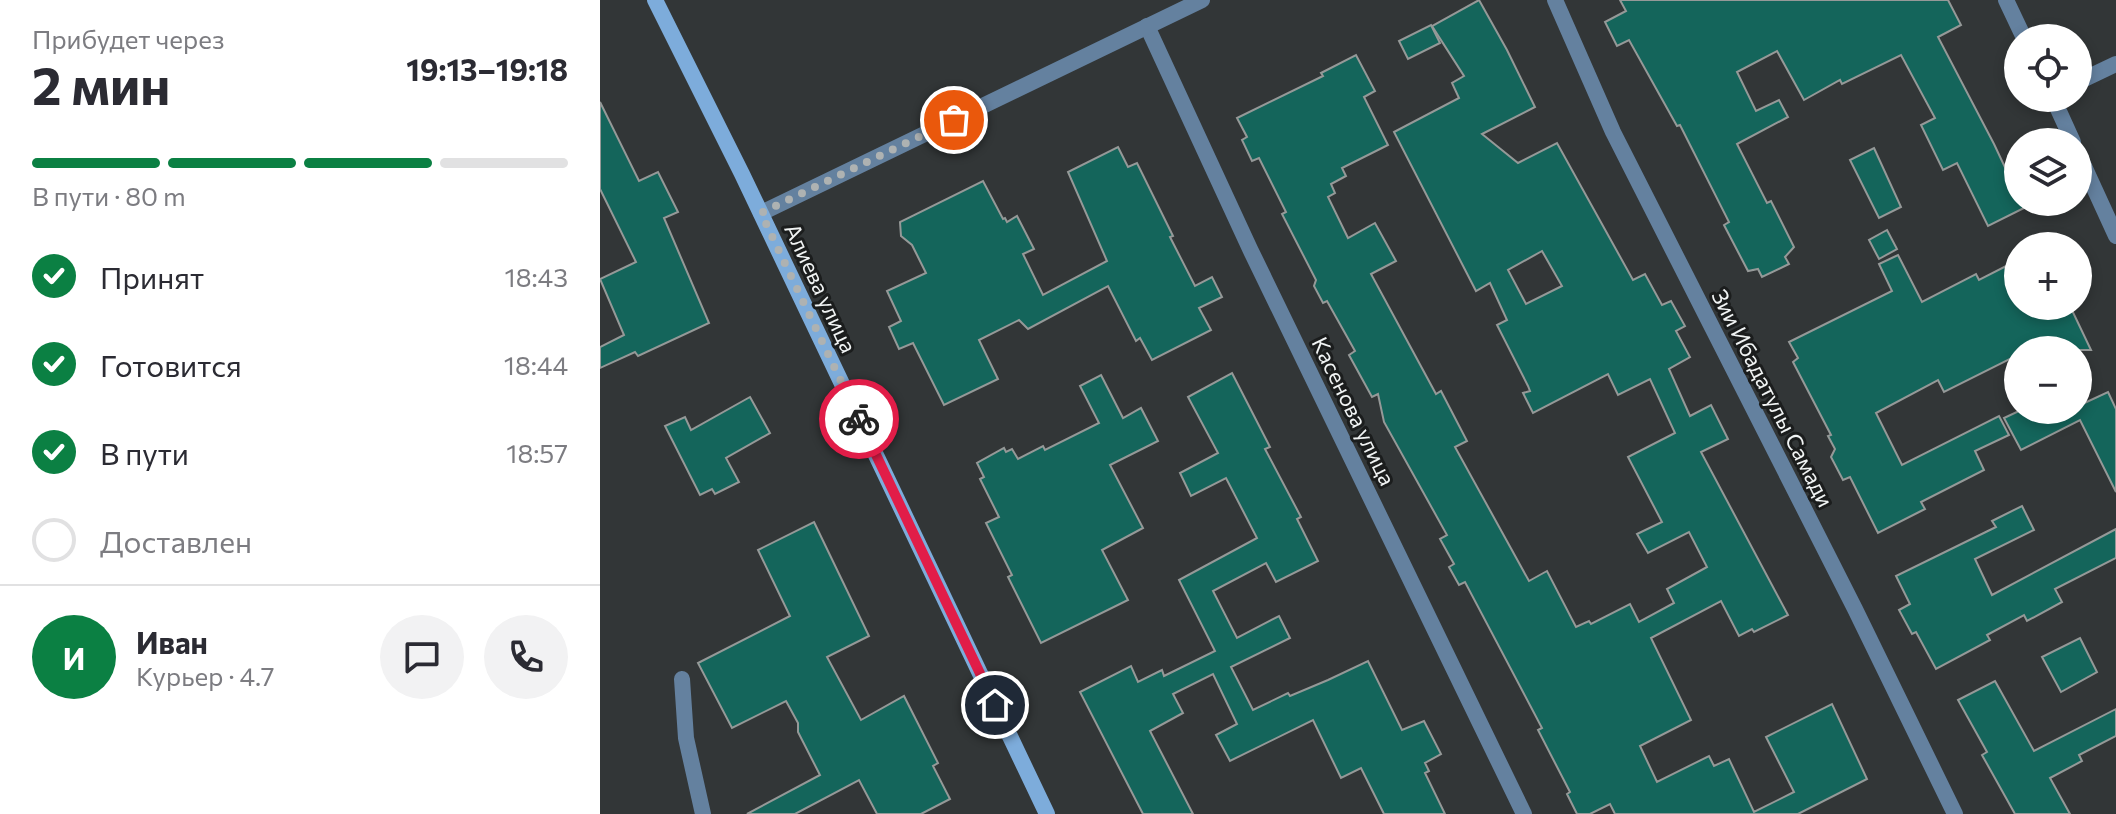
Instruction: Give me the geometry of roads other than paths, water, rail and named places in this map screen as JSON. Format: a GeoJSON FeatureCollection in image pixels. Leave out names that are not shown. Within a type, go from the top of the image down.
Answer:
{"type":"FeatureCollection","features":[{"type":"Feature","properties":{"kind":"street","name":"Алиева улица"},"geometry":{"type":"LineString","coordinates":[[655,0],[761,213],[1047,814]]}},
{"type":"Feature","properties":{"kind":"street"},"geometry":{"type":"LineString","coordinates":[[761,213],[1202,0]]}},
{"type":"Feature","properties":{"kind":"street","name":"Зии Ибадатулы Самади"},"geometry":{"type":"LineString","coordinates":[[1555,0],[1613,132],[1848,595],[1955,814]]}},
{"type":"Feature","properties":{"kind":"street"},"geometry":{"type":"LineString","coordinates":[[2006,0],[2017,24]]}},
{"type":"Feature","properties":{"kind":"street","name":"Касенова улица"},"geometry":{"type":"LineString","coordinates":[[1147,26],[1250,249],[1524,814]]}},
{"type":"Feature","properties":{"kind":"street"},"geometry":{"type":"LineString","coordinates":[[2092,75],[2116,64]]}},
{"type":"Feature","properties":{"kind":"street"},"geometry":{"type":"LineString","coordinates":[[2092,184],[2116,236]]}},
{"type":"Feature","properties":{"kind":"street"},"geometry":{"type":"LineString","coordinates":[[682,679],[686,738],[703,814]]}}]}
